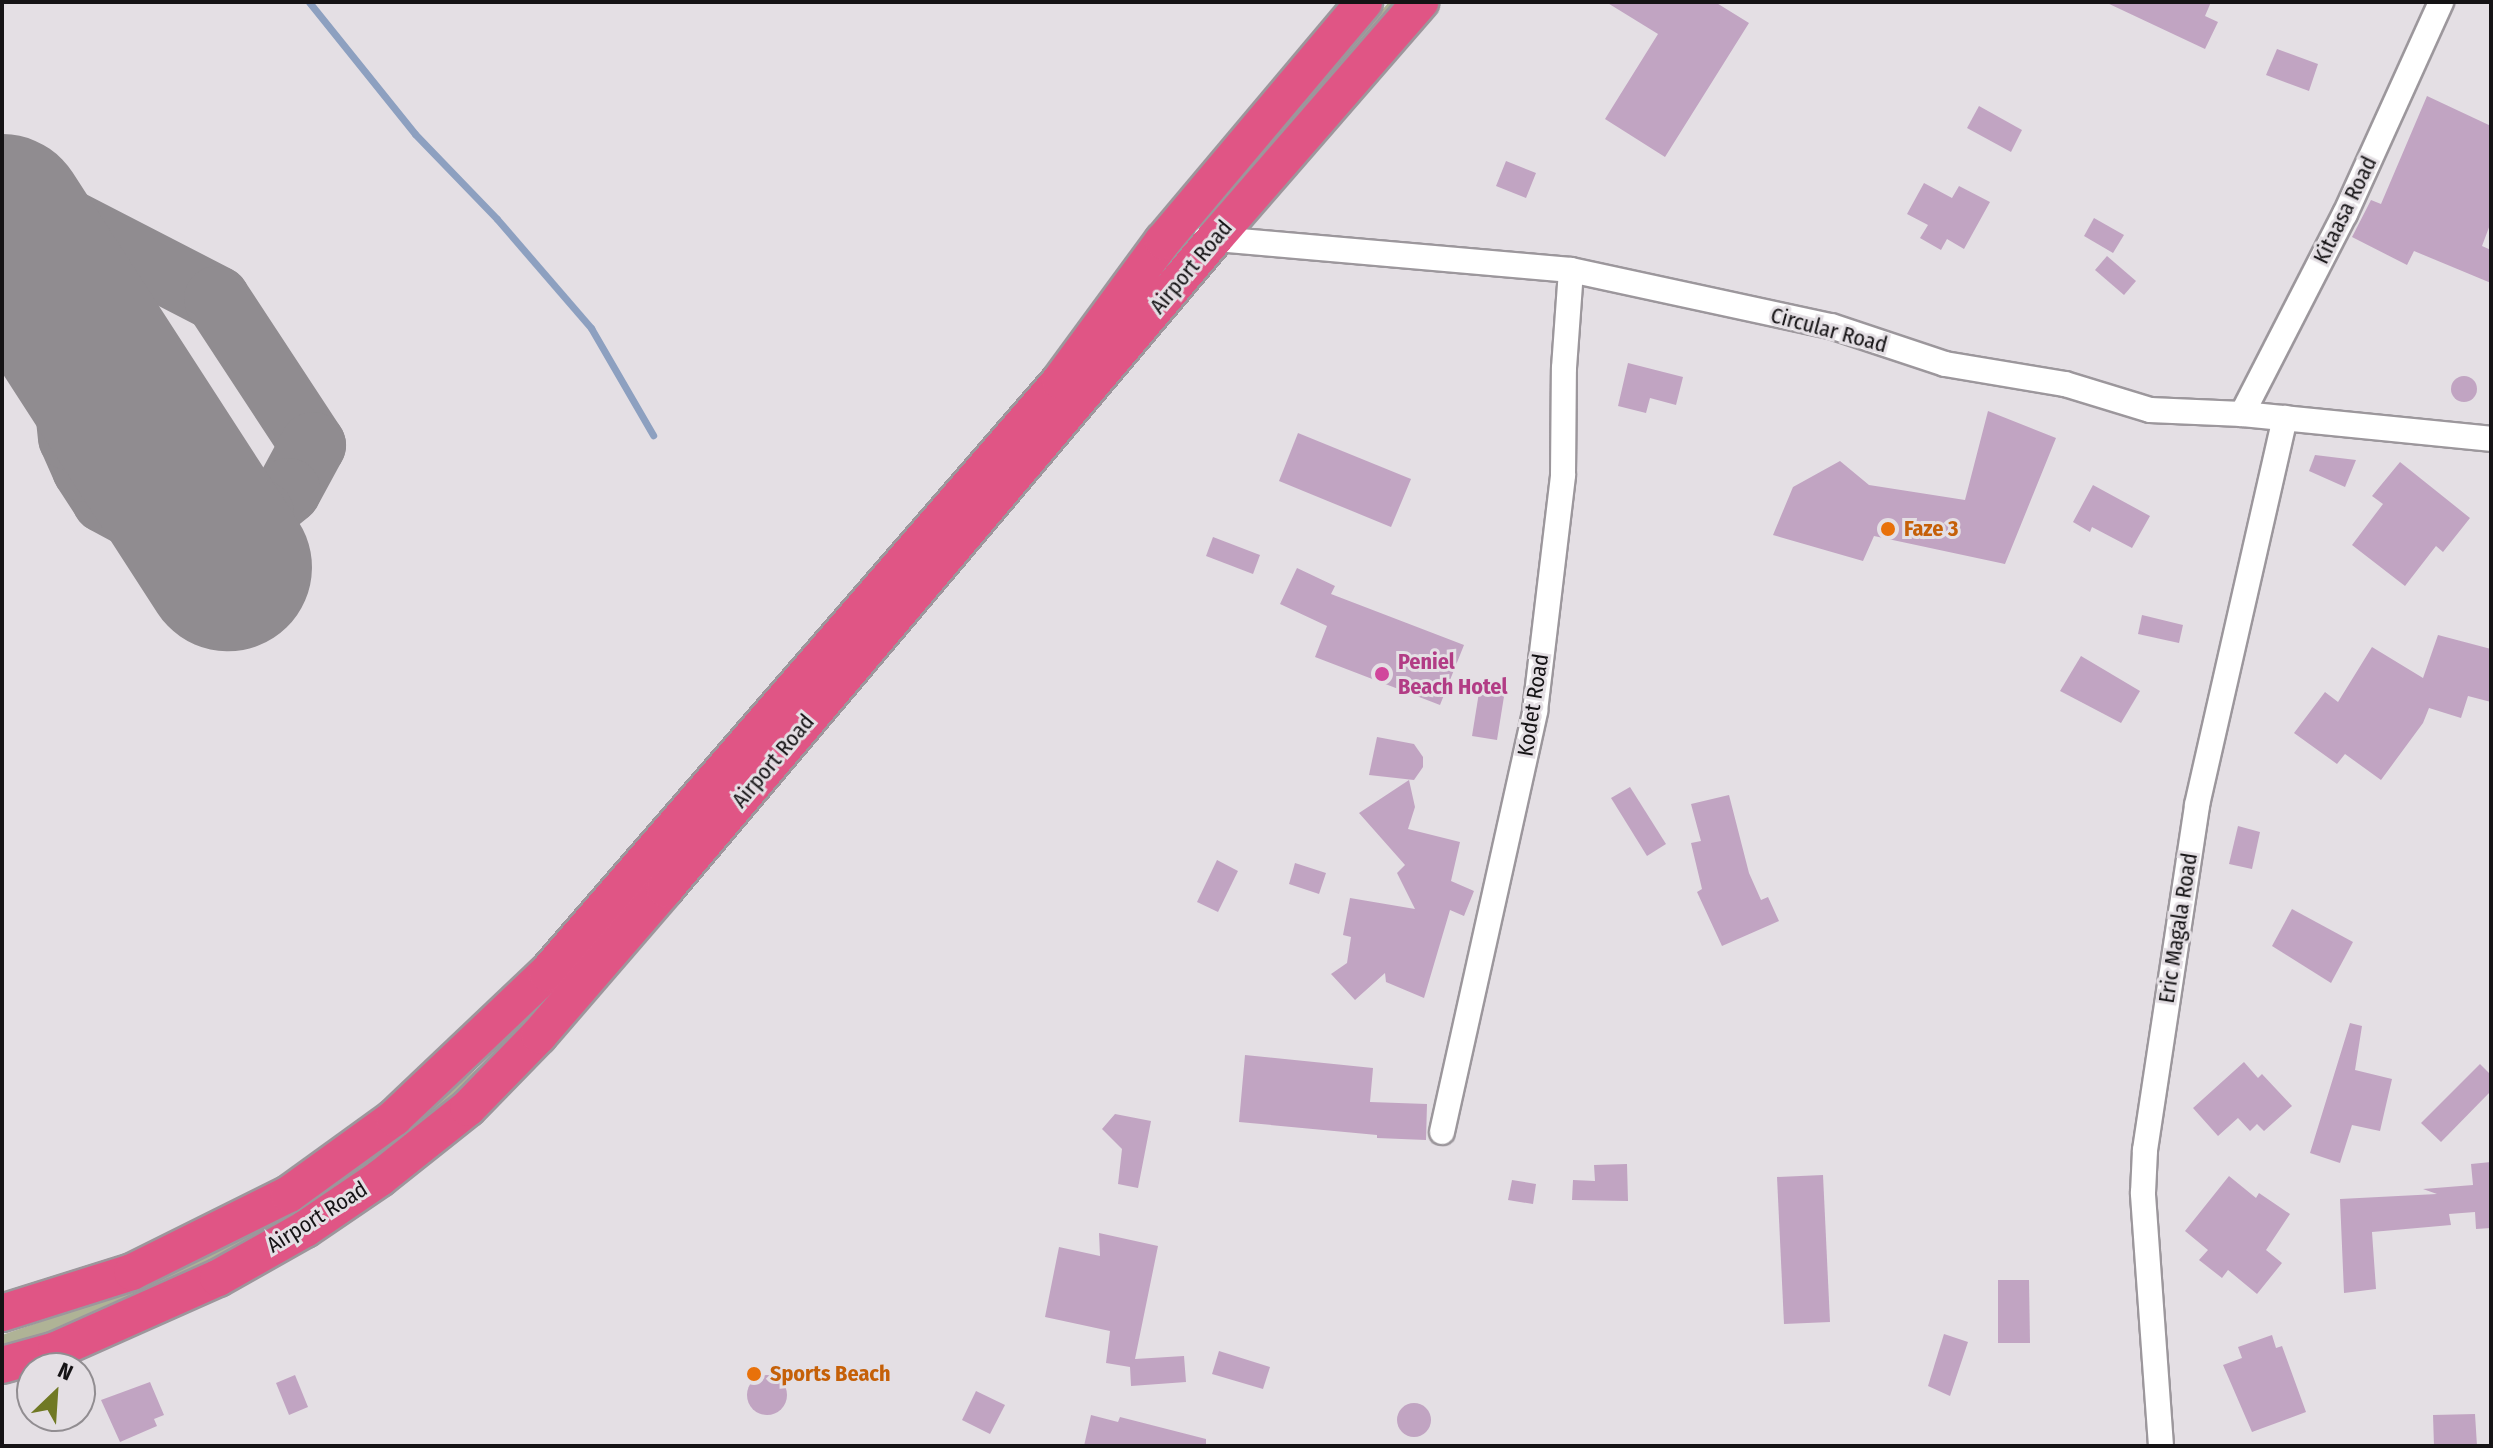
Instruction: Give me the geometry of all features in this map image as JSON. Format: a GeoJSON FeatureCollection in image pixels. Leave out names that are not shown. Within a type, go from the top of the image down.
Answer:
{"type":"FeatureCollection","features":[{"type":"Feature","properties":{"kind":"highway","name":"Airport Road"},"geometry":{"type":"LineString","coordinates":[[2,1313],[132,1272],[196,1241],[289,1194],[394,1118],[586,932],[1060,381],[1163,241],[1364,2]]}},
{"type":"Feature","properties":{"kind":"highway","name":"Airport Road"},"geometry":{"type":"LineString","coordinates":[[2,1365],[56,1350],[218,1278],[305,1229],[380,1178],[468,1108],[539,1035],[636,923],[1215,238],[1420,2]]}},
{"type":"Feature","properties":{"kind":"street","name":"Kitaasa Road"},"geometry":{"type":"LineString","coordinates":[[2242,414],[2345,214],[2441,2]]}},
{"type":"Feature","properties":{"kind":"street","name":"Circular Road"},"geometry":{"type":"LineString","coordinates":[[1163,241],[1215,238],[1571,270],[1831,326],[1945,364],[2065,384],[2150,410],[2242,414],[2491,439]]}},
{"type":"Feature","properties":{"kind":"street","name":"Kodet Road"},"geometry":{"type":"LineString","coordinates":[[1442,1132],[1535,711],[1563,475],[1564,368],[1571,270]]}},
{"type":"Feature","properties":{"kind":"street","name":"Eric Magala Road"},"geometry":{"type":"LineString","coordinates":[[2161,1446],[2143,1193],[2145,1150],[2197,805],[2285,418]]}},
{"type":"Feature","properties":{"kind":"green space"},"geometry":{"type":"Polygon","coordinates":[[[1389,2],[1406,2],[1207,228],[1210,210],[1389,2]]]}},
{"type":"Feature","properties":{"kind":"green space"},"geometry":{"type":"Polygon","coordinates":[[[697,823],[513,1048],[387,1158],[270,1236],[65,1329],[2,1345],[2,1335],[148,1285],[261,1228],[375,1155],[493,1055],[697,823]]]}},
{"type":"Feature","properties":{"kind":"building"},"geometry":{"type":"Polygon","coordinates":[[[1606,2],[1715,2],[1749,23],[1665,157],[1605,119],[1658,34],[1606,2]]]}},
{"type":"Feature","properties":{"kind":"building"},"geometry":{"type":"Polygon","coordinates":[[[2105,2],[2211,2],[2205,16],[2218,22],[2205,49],[2105,2]]]}},
{"type":"Feature","properties":{"kind":"building"},"geometry":{"type":"Polygon","coordinates":[[[2277,49],[2318,64],[2309,91],[2266,75],[2277,49]]]}},
{"type":"Feature","properties":{"kind":"building"},"geometry":{"type":"Polygon","coordinates":[[[2427,96],[2491,126],[2491,222],[2482,246],[2491,250],[2491,283],[2414,251],[2407,265],[2352,237],[2371,200],[2381,204],[2427,96]]]}},
{"type":"Feature","properties":{"kind":"building"},"geometry":{"type":"Polygon","coordinates":[[[1979,106],[2022,130],[2011,152],[1967,128],[1979,106]]]}},
{"type":"Feature","properties":{"kind":"building"},"geometry":{"type":"Polygon","coordinates":[[[1506,161],[1536,173],[1526,198],[1496,186],[1506,161]]]}},
{"type":"Feature","properties":{"kind":"building"},"geometry":{"type":"Polygon","coordinates":[[[1924,183],[1952,198],[1959,186],[1990,202],[1964,249],[1947,239],[1941,250],[1920,238],[1928,225],[1907,214],[1924,183]]]}},
{"type":"Feature","properties":{"kind":"building"},"geometry":{"type":"Polygon","coordinates":[[[2094,218],[2124,235],[2113,253],[2084,236],[2094,218]]]}},
{"type":"Feature","properties":{"kind":"building"},"geometry":{"type":"Polygon","coordinates":[[[2107,256],[2136,281],[2124,295],[2095,270],[2107,256]]]}},
{"type":"Feature","properties":{"kind":"building"},"geometry":{"type":"Polygon","coordinates":[[[1628,363],[1683,377],[1676,405],[1650,398],[1646,413],[1618,406],[1628,363]]]}},
{"type":"Feature","properties":{"kind":"building"},"geometry":{"type":"Polygon","coordinates":[[[2464,376],[2473,380],[2477,389],[2473,398],[2464,402],[2455,398],[2451,389],[2455,380],[2464,376]]]}},
{"type":"Feature","properties":{"kind":"building"},"geometry":{"type":"Polygon","coordinates":[[[1988,411],[2056,438],[2005,564],[1874,536],[1863,561],[1773,535],[1793,487],[1840,461],[1869,485],[1965,500],[1988,411]]]}},
{"type":"Feature","properties":{"kind":"building"},"geometry":{"type":"Polygon","coordinates":[[[1298,433],[1411,479],[1391,527],[1279,481],[1298,433]]]}},
{"type":"Feature","properties":{"kind":"building"},"geometry":{"type":"Polygon","coordinates":[[[2315,455],[2356,460],[2345,487],[2309,471],[2315,455]]]}},
{"type":"Feature","properties":{"kind":"building"},"geometry":{"type":"Polygon","coordinates":[[[2400,462],[2470,518],[2443,552],[2436,546],[2405,586],[2352,545],[2383,504],[2372,496],[2400,462]]]}},
{"type":"Feature","properties":{"kind":"building"},"geometry":{"type":"Polygon","coordinates":[[[2093,485],[2150,516],[2132,548],[2092,527],[2090,532],[2073,522],[2093,485]]]}},
{"type":"Feature","properties":{"kind":"building"},"geometry":{"type":"Polygon","coordinates":[[[1213,537],[1260,555],[1253,574],[1206,556],[1213,537]]]}},
{"type":"Feature","properties":{"kind":"building"},"geometry":{"type":"Polygon","coordinates":[[[1297,568],[1335,586],[1331,594],[1464,645],[1440,705],[1315,657],[1327,626],[1280,604],[1297,568]]]}},
{"type":"Feature","properties":{"kind":"building"},"geometry":{"type":"Polygon","coordinates":[[[2142,615],[2183,625],[2179,643],[2138,634],[2142,615]]]}},
{"type":"Feature","properties":{"kind":"building"},"geometry":{"type":"Polygon","coordinates":[[[2438,635],[2491,649],[2491,702],[2468,696],[2461,718],[2429,708],[2423,723],[2381,780],[2345,754],[2337,764],[2294,733],[2325,692],[2338,702],[2372,647],[2423,678],[2438,635]]]}},
{"type":"Feature","properties":{"kind":"building"},"geometry":{"type":"Polygon","coordinates":[[[2081,656],[2140,691],[2121,723],[2060,691],[2081,656]]]}},
{"type":"Feature","properties":{"kind":"building"},"geometry":{"type":"Polygon","coordinates":[[[1481,680],[1506,684],[1497,740],[1472,736],[1481,680]]]}},
{"type":"Feature","properties":{"kind":"building"},"geometry":{"type":"Polygon","coordinates":[[[1377,737],[1414,744],[1423,757],[1423,767],[1414,780],[1369,775],[1377,737]]]}},
{"type":"Feature","properties":{"kind":"building"},"geometry":{"type":"Polygon","coordinates":[[[1409,780],[1415,807],[1408,829],[1460,842],[1451,881],[1474,891],[1464,916],[1450,910],[1424,998],[1386,982],[1385,973],[1355,1000],[1331,974],[1347,963],[1351,937],[1343,935],[1350,898],[1415,909],[1397,873],[1405,865],[1359,813],[1409,780]]]}},
{"type":"Feature","properties":{"kind":"building"},"geometry":{"type":"Polygon","coordinates":[[[1630,787],[1666,844],[1647,856],[1611,798],[1630,787]]]}},
{"type":"Feature","properties":{"kind":"building"},"geometry":{"type":"Polygon","coordinates":[[[1729,795],[1749,873],[1761,900],[1768,897],[1779,921],[1722,946],[1697,892],[1702,889],[1691,843],[1701,841],[1691,804],[1729,795]]]}},
{"type":"Feature","properties":{"kind":"building"},"geometry":{"type":"Polygon","coordinates":[[[2238,826],[2260,832],[2252,869],[2229,864],[2238,826]]]}},
{"type":"Feature","properties":{"kind":"building"},"geometry":{"type":"Polygon","coordinates":[[[1217,860],[1238,871],[1218,912],[1197,902],[1217,860]]]}},
{"type":"Feature","properties":{"kind":"building"},"geometry":{"type":"Polygon","coordinates":[[[1295,863],[1326,873],[1319,894],[1289,884],[1295,863]]]}},
{"type":"Feature","properties":{"kind":"building"},"geometry":{"type":"Polygon","coordinates":[[[2292,909],[2353,942],[2331,983],[2272,946],[2292,909]]]}},
{"type":"Feature","properties":{"kind":"building"},"geometry":{"type":"Polygon","coordinates":[[[2350,1023],[2362,1026],[2355,1070],[2392,1079],[2380,1131],[2352,1125],[2340,1163],[2310,1153],[2350,1023]]]}},
{"type":"Feature","properties":{"kind":"building"},"geometry":{"type":"Polygon","coordinates":[[[1245,1055],[1373,1068],[1370,1102],[1427,1104],[1426,1140],[1377,1138],[1377,1135],[1239,1122],[1245,1055]]]}},
{"type":"Feature","properties":{"kind":"building"},"geometry":{"type":"Polygon","coordinates":[[[2244,1062],[2258,1078],[2262,1074],[2292,1106],[2264,1131],[2257,1124],[2250,1131],[2238,1118],[2218,1136],[2193,1108],[2244,1062]]]}},
{"type":"Feature","properties":{"kind":"building"},"geometry":{"type":"Polygon","coordinates":[[[2480,1064],[2491,1075],[2491,1091],[2441,1142],[2421,1123],[2480,1064]]]}},
{"type":"Feature","properties":{"kind":"building"},"geometry":{"type":"Polygon","coordinates":[[[1115,1114],[1151,1121],[1138,1188],[1118,1184],[1122,1149],[1102,1129],[1115,1114]]]}},
{"type":"Feature","properties":{"kind":"building"},"geometry":{"type":"Polygon","coordinates":[[[2491,1162],[2491,1228],[2476,1229],[2475,1212],[2449,1214],[2451,1225],[2372,1232],[2376,1289],[2344,1293],[2340,1199],[2437,1194],[2423,1189],[2473,1185],[2471,1164],[2491,1162]]]}},
{"type":"Feature","properties":{"kind":"building"},"geometry":{"type":"Polygon","coordinates":[[[1627,1164],[1628,1201],[1572,1200],[1573,1180],[1595,1181],[1594,1165],[1627,1164]]]}},
{"type":"Feature","properties":{"kind":"building"},"geometry":{"type":"Polygon","coordinates":[[[1823,1175],[1830,1322],[1784,1324],[1777,1177],[1823,1175]]]}},
{"type":"Feature","properties":{"kind":"building"},"geometry":{"type":"Polygon","coordinates":[[[2229,1176],[2256,1198],[2259,1193],[2290,1214],[2266,1250],[2282,1263],[2257,1294],[2228,1270],[2222,1278],[2199,1260],[2208,1250],[2185,1231],[2229,1176]]]}},
{"type":"Feature","properties":{"kind":"building"},"geometry":{"type":"Polygon","coordinates":[[[1512,1180],[1536,1184],[1533,1204],[1508,1200],[1512,1180]]]}},
{"type":"Feature","properties":{"kind":"building"},"geometry":{"type":"Polygon","coordinates":[[[1099,1233],[1158,1246],[1135,1359],[1184,1356],[1186,1382],[1131,1386],[1130,1367],[1106,1363],[1110,1331],[1045,1317],[1059,1247],[1100,1256],[1099,1233]]]}},
{"type":"Feature","properties":{"kind":"building"},"geometry":{"type":"Polygon","coordinates":[[[1998,1280],[2029,1280],[2030,1343],[1998,1343],[1998,1280]]]}},
{"type":"Feature","properties":{"kind":"building"},"geometry":{"type":"Polygon","coordinates":[[[1944,1334],[1968,1342],[1950,1396],[1928,1386],[1944,1334]]]}},
{"type":"Feature","properties":{"kind":"building"},"geometry":{"type":"Polygon","coordinates":[[[2272,1335],[2276,1348],[2282,1346],[2306,1412],[2252,1432],[2223,1365],[2242,1358],[2238,1347],[2272,1335]]]}},
{"type":"Feature","properties":{"kind":"building"},"geometry":{"type":"Polygon","coordinates":[[[1219,1351],[1270,1367],[1263,1389],[1212,1374],[1219,1351]]]}},
{"type":"Feature","properties":{"kind":"building"},"geometry":{"type":"Polygon","coordinates":[[[295,1375],[308,1407],[289,1415],[276,1383],[295,1375]]]}},
{"type":"Feature","properties":{"kind":"building"},"geometry":{"type":"Polygon","coordinates":[[[767,1375],[781,1381],[787,1395],[781,1409],[767,1415],[753,1409],[747,1395],[753,1381],[767,1375]]]}},
{"type":"Feature","properties":{"kind":"building"},"geometry":{"type":"Polygon","coordinates":[[[150,1382],[164,1415],[154,1419],[157,1426],[120,1442],[101,1400],[150,1382]]]}},
{"type":"Feature","properties":{"kind":"building"},"geometry":{"type":"Polygon","coordinates":[[[976,1391],[1005,1405],[990,1434],[962,1420],[976,1391]]]}},
{"type":"Feature","properties":{"kind":"building"},"geometry":{"type":"Polygon","coordinates":[[[1414,1403],[1426,1408],[1431,1420],[1426,1432],[1414,1437],[1402,1432],[1397,1420],[1402,1408],[1414,1403]]]}},
{"type":"Feature","properties":{"kind":"building"},"geometry":{"type":"Polygon","coordinates":[[[2475,1414],[2477,1446],[2434,1446],[2433,1415],[2475,1414]]]}},
{"type":"Feature","properties":{"kind":"building"},"geometry":{"type":"Polygon","coordinates":[[[1091,1415],[1118,1422],[1120,1417],[1206,1439],[1206,1446],[1084,1446],[1091,1415]]]}},
{"type":"Feature","properties":{"kind":"waterway"},"geometry":{"type":"LineString","coordinates":[[309,2],[415,134],[497,219],[591,328],[653,435]]}},
{"type":"Feature","properties":{"kind":"taxiway"},"geometry":{"type":"LineString","coordinates":[[2,182],[41,208],[217,299],[313,445],[288,491],[261,513],[228,530],[206,532],[173,530],[140,519],[105,500],[85,469],[71,438],[68,407],[78,335]]}},
{"type":"Feature","properties":{"kind":"runway"},"geometry":{"type":"LineString","coordinates":[[2,218],[228,567]]}},
{"type":"Feature","properties":{"kind":"place","name":"Faze 3"},"geometry":{"type":"Point","coordinates":[1888,529]}},
{"type":"Feature","properties":{"kind":"place","name":"Peniel Beach Hotel"},"geometry":{"type":"Point","coordinates":[1382,674]}},
{"type":"Feature","properties":{"kind":"place","name":"Sports Beach"},"geometry":{"type":"Point","coordinates":[754,1374]}}]}
